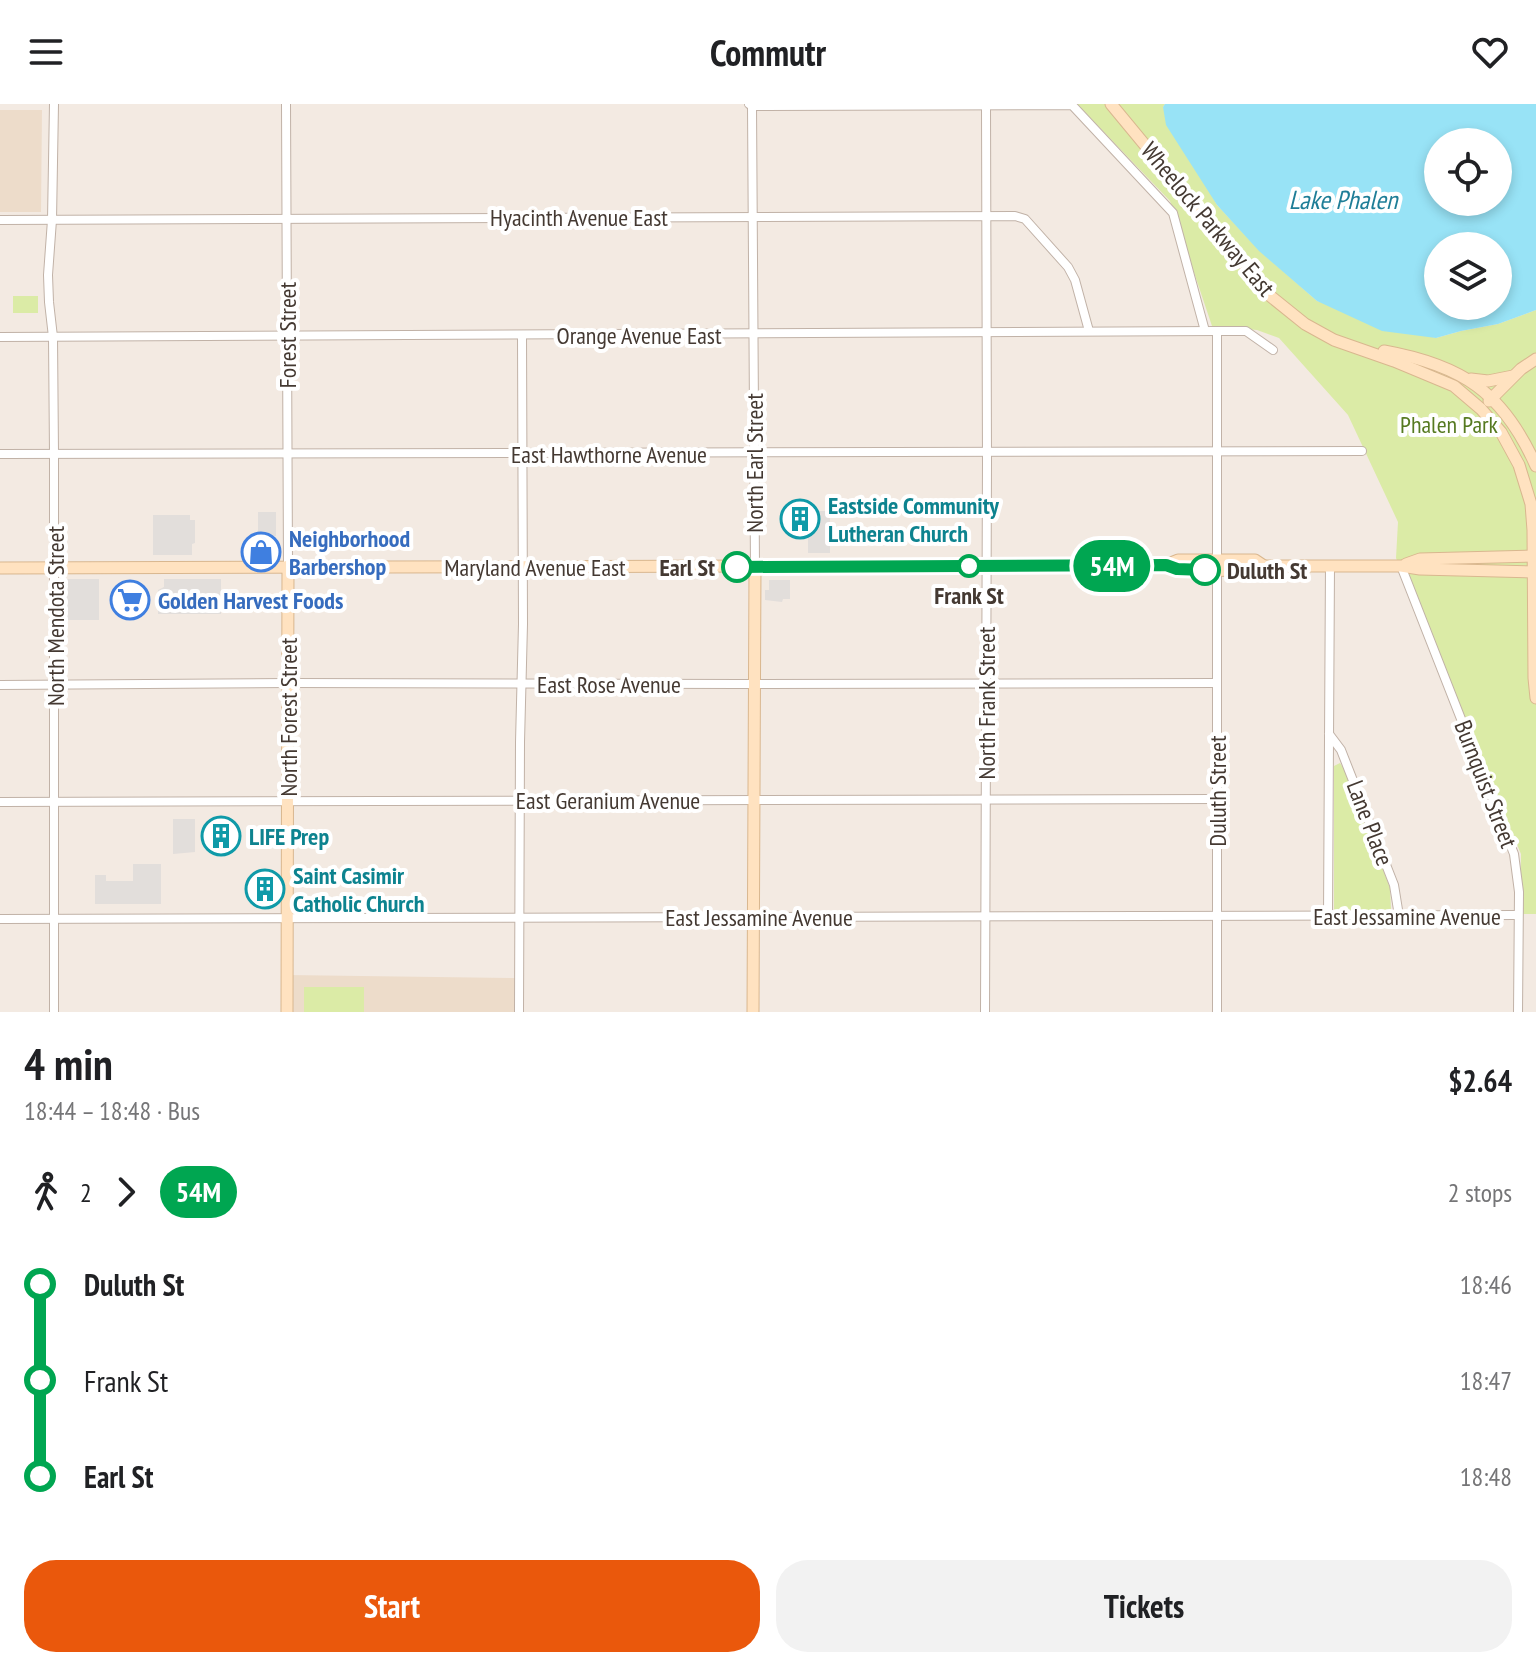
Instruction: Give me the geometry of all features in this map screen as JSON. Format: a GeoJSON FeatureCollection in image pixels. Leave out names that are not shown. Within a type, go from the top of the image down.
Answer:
{"type":"FeatureCollection","features":[{"type":"Feature","properties":{"kind":"street","name":"North Mendota Street"},"geometry":{"type":"LineString","coordinates":[[54,104],[48,275],[53,337],[55,568],[54,1012]]}},
{"type":"Feature","properties":{"kind":"street","name":"Forest Street"},"geometry":{"type":"LineString","coordinates":[[286,104],[288,566]]}},
{"type":"Feature","properties":{"kind":"street","name":"Wheelock Parkway East"},"geometry":{"type":"LineString","coordinates":[[1111,104],[1269,295],[1305,324],[1334,340],[1454,386],[1481,409],[1508,442],[1524,478],[1532,515],[1536,698]]}},
{"type":"Feature","properties":{"kind":"street"},"geometry":{"type":"LineString","coordinates":[[754,105],[1072,105],[1173,213],[1205,331]]}},
{"type":"Feature","properties":{"kind":"street","name":"North Earl Street"},"geometry":{"type":"LineString","coordinates":[[753,1012],[754,105]]}},
{"type":"Feature","properties":{"kind":"street","name":"North Frank Street"},"geometry":{"type":"LineString","coordinates":[[985,1012],[986,106]]}},
{"type":"Feature","properties":{"kind":"street","name":"Hyacinth Avenue East"},"geometry":{"type":"LineString","coordinates":[[0,220],[1015,216],[1025,219],[1068,267],[1075,280],[1089,331]]}},
{"type":"Feature","properties":{"kind":"street","name":"Duluth Street"},"geometry":{"type":"LineString","coordinates":[[1217,331],[1217,1012]]}},
{"type":"Feature","properties":{"kind":"street","name":"Orange Avenue East"},"geometry":{"type":"LineString","coordinates":[[0,337],[1246,331],[1273,350]]}},
{"type":"Feature","properties":{"kind":"street"},"geometry":{"type":"LineString","coordinates":[[519,1012],[522,335]]}},
{"type":"Feature","properties":{"kind":"street","name":"Wheelock Parkway East"},"geometry":{"type":"LineString","coordinates":[[1356,347],[1428,361],[1467,379],[1491,398],[1517,429],[1536,466]]}},
{"type":"Feature","properties":{"kind":"street"},"geometry":{"type":"LineString","coordinates":[[1481,409],[1536,359]]}},
{"type":"Feature","properties":{"kind":"street"},"geometry":{"type":"LineString","coordinates":[[1467,379],[1488,381],[1514,376]]}},
{"type":"Feature","properties":{"kind":"street","name":"East Hawthorne Avenue"},"geometry":{"type":"LineString","coordinates":[[0,454],[1362,451]]}},
{"type":"Feature","properties":{"kind":"street","name":"Maryland Avenue East"},"geometry":{"type":"LineString","coordinates":[[1401,566],[1420,559],[1534,556]]}},
{"type":"Feature","properties":{"kind":"street","name":"Maryland Avenue East"},"geometry":{"type":"LineString","coordinates":[[0,568],[1166,565],[1177,569],[1217,565],[1254,569],[1264,566],[1330,565],[1534,572]]}},
{"type":"Feature","properties":{"kind":"street","name":"Lane Place"},"geometry":{"type":"LineString","coordinates":[[1328,916],[1330,565]]}},
{"type":"Feature","properties":{"kind":"street","name":"North Forest Street"},"geometry":{"type":"LineString","coordinates":[[287,1012],[288,566]]}},
{"type":"Feature","properties":{"kind":"street","name":"Burnquist Street"},"geometry":{"type":"LineString","coordinates":[[1401,566],[1514,854],[1518,873],[1518,1012]]}},
{"type":"Feature","properties":{"kind":"street","name":"East Rose Avenue"},"geometry":{"type":"LineString","coordinates":[[0,685],[1217,683]]}},
{"type":"Feature","properties":{"kind":"street","name":"Lane Place"},"geometry":{"type":"LineString","coordinates":[[1329,734],[1341,750],[1394,885],[1399,916]]}},
{"type":"Feature","properties":{"kind":"street","name":"East Geranium Avenue"},"geometry":{"type":"LineString","coordinates":[[0,802],[1217,799]]}},
{"type":"Feature","properties":{"kind":"street","name":"East Jessamine Avenue"},"geometry":{"type":"LineString","coordinates":[[0,919],[1518,915]]}},
{"type":"Feature","properties":{"kind":"shaded area"},"geometry":{"type":"Polygon","coordinates":[[[0,110],[42,110],[41,212],[0,212],[0,110]]]}},
{"type":"Feature","properties":{"kind":"shaded area"},"geometry":{"type":"Polygon","coordinates":[[[808,511],[830,511],[830,553],[808,553],[808,511]]]}},
{"type":"Feature","properties":{"kind":"shaded area"},"geometry":{"type":"Polygon","coordinates":[[[258,512],[276,512],[276,536],[258,536],[258,512]]]}},
{"type":"Feature","properties":{"kind":"shaded area"},"geometry":{"type":"Polygon","coordinates":[[[153,515],[190,515],[190,520],[195,520],[192,555],[153,555],[153,515]]]}},
{"type":"Feature","properties":{"kind":"shaded area"},"geometry":{"type":"Polygon","coordinates":[[[66,579],[99,579],[99,620],[66,620],[66,579]]]}},
{"type":"Feature","properties":{"kind":"shaded area"},"geometry":{"type":"Polygon","coordinates":[[[164,579],[221,579],[221,614],[158,614],[158,590],[164,587],[164,579]]]}},
{"type":"Feature","properties":{"kind":"shaded area"},"geometry":{"type":"Polygon","coordinates":[[[769,580],[790,580],[790,599],[783,599],[782,602],[765,600],[769,580]]]}},
{"type":"Feature","properties":{"kind":"shaded area"},"geometry":{"type":"Polygon","coordinates":[[[173,819],[195,819],[195,852],[173,854],[173,819]]]}},
{"type":"Feature","properties":{"kind":"shaded area"},"geometry":{"type":"Polygon","coordinates":[[[133,864],[161,864],[161,904],[95,904],[95,875],[106,875],[106,881],[133,881],[133,864]]]}},
{"type":"Feature","properties":{"kind":"shaded area"},"geometry":{"type":"Polygon","coordinates":[[[287,975],[515,978],[515,1012],[287,1012],[287,975]]]}},
{"type":"Feature","properties":{"kind":"green space","name":"Phalen Park"},"geometry":{"type":"Polygon","coordinates":[[[1077,104],[1165,104],[1163,107],[1217,205],[1259,250],[1317,301],[1436,338],[1498,324],[1536,310],[1536,914],[1520,914],[1521,854],[1396,558],[1398,522],[1348,415],[1279,338],[1257,330],[1212,326],[1170,201],[1077,104]]]}},
{"type":"Feature","properties":{"kind":"green space"},"geometry":{"type":"Polygon","coordinates":[[[13,296],[38,296],[38,313],[13,313],[13,296]]]}},
{"type":"Feature","properties":{"kind":"green space"},"geometry":{"type":"Polygon","coordinates":[[[1340,763],[1348,775],[1390,888],[1391,910],[1334,910],[1334,766],[1340,763]]]}},
{"type":"Feature","properties":{"kind":"green space"},"geometry":{"type":"Polygon","coordinates":[[[304,987],[364,987],[364,1012],[304,1012],[304,987]]]}},
{"type":"Feature","properties":{"kind":"water","name":"Lake Phalen"},"geometry":{"type":"Polygon","coordinates":[[[1165,104],[1536,104],[1536,310],[1512,319],[1512,232],[1424,232],[1424,320],[1509,320],[1498,324],[1436,338],[1382,331],[1317,301],[1259,251],[1217,205],[1166,125],[1165,104]]]}},
{"type":"Feature","properties":{"kind":"bus line","name":"54M"},"geometry":{"type":"LineString","coordinates":[[737,567],[1166,565],[1177,569],[1205,570]]}},
{"type":"Feature","properties":{"kind":"place","name":"Eastside Community Lutheran Church"},"geometry":{"type":"Point","coordinates":[800,519]}},
{"type":"Feature","properties":{"kind":"place","name":"Neighborhood Barbershop"},"geometry":{"type":"Point","coordinates":[261,552]}},
{"type":"Feature","properties":{"kind":"place","name":"Frank St"},"geometry":{"type":"Point","coordinates":[969,566]}},
{"type":"Feature","properties":{"kind":"place","name":"Earl St"},"geometry":{"type":"Point","coordinates":[737,567]}},
{"type":"Feature","properties":{"kind":"place","name":"Duluth St"},"geometry":{"type":"Point","coordinates":[1205,570]}},
{"type":"Feature","properties":{"kind":"place","name":"Golden Harvest Foods"},"geometry":{"type":"Point","coordinates":[130,600]}},
{"type":"Feature","properties":{"kind":"place","name":"LIFE Prep"},"geometry":{"type":"Point","coordinates":[221,836]}},
{"type":"Feature","properties":{"kind":"place","name":"Saint Casimir Catholic Church"},"geometry":{"type":"Point","coordinates":[265,889]}}]}
